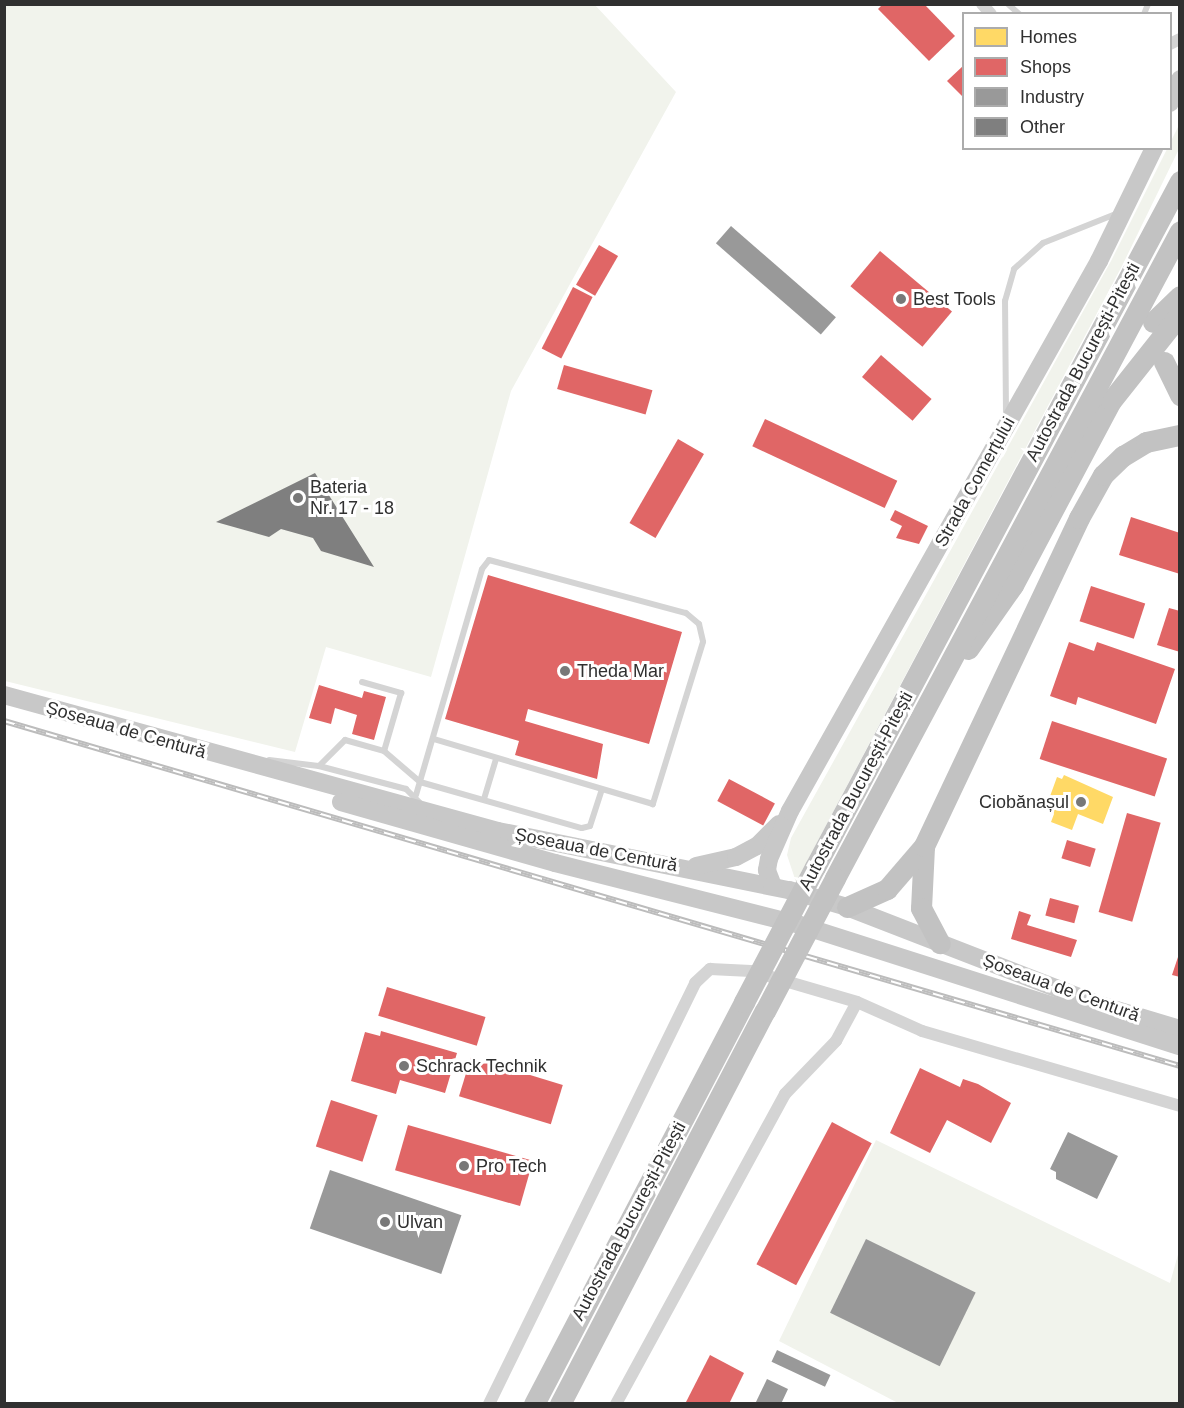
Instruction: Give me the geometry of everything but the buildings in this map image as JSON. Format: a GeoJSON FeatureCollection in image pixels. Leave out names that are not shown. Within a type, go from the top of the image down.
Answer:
{"type":"FeatureCollection","features":[{"type":"Feature","properties":{"kind":"highway","name":"Autostrada București-Pitești"},"geometry":{"type":"LineString","coordinates":[[534,1404],[815,867],[1179,181]]}},
{"type":"Feature","properties":{"kind":"highway","name":"Autostrada București-Pitești"},"geometry":{"type":"LineString","coordinates":[[560,1404],[835,878],[1179,231]]}},
{"type":"Feature","properties":{"kind":"highway"},"geometry":{"type":"LineString","coordinates":[[980,606],[1016,557],[1130,351],[1160,313],[1179,296]]}},
{"type":"Feature","properties":{"kind":"highway"},"geometry":{"type":"LineString","coordinates":[[935,692],[1000,607],[1111,401],[1179,314]]}},
{"type":"Feature","properties":{"kind":"highway"},"geometry":{"type":"LineString","coordinates":[[1164,362],[1179,395]]}},
{"type":"Feature","properties":{"kind":"highway"},"geometry":{"type":"LineString","coordinates":[[847,907],[887,889],[924,846],[1079,518],[1103,476],[1123,456],[1146,442],[1179,435]]}},
{"type":"Feature","properties":{"kind":"highway"},"geometry":{"type":"LineString","coordinates":[[924,846],[921,908],[940,944]]}},
{"type":"Feature","properties":{"kind":"main road"},"geometry":{"type":"LineString","coordinates":[[1172,98],[1179,79]]}},
{"type":"Feature","properties":{"kind":"main road","name":"Strada Comerțului"},"geometry":{"type":"LineString","coordinates":[[790,811],[1127,210],[1149,153]]}},
{"type":"Feature","properties":{"kind":"main road","name":"Șoseaua de Centură"},"geometry":{"type":"LineString","coordinates":[[4,695],[241,763],[427,812],[613,856],[773,886],[847,907],[1098,1004],[1179,1029]]}},
{"type":"Feature","properties":{"kind":"main road","name":"Șoseaua de Centură"},"geometry":{"type":"LineString","coordinates":[[4,708],[518,853],[800,925],[1179,1046]]}},
{"type":"Feature","properties":{"kind":"main road"},"geometry":{"type":"LineString","coordinates":[[685,868],[736,857],[757,846],[790,811]]}},
{"type":"Feature","properties":{"kind":"main road"},"geometry":{"type":"LineString","coordinates":[[773,886],[767,870],[769,859],[790,811]]}},
{"type":"Feature","properties":{"kind":"street"},"geometry":{"type":"LineString","coordinates":[[489,1404],[657,1058],[702,975],[716,967],[735,968],[857,1002],[922,1031],[1179,1106]]}},
{"type":"Feature","properties":{"kind":"street"},"geometry":{"type":"LineString","coordinates":[[616,1404],[785,1094],[836,1041],[857,1002]]}},
{"type":"Feature","properties":{"kind":"lane"},"geometry":{"type":"LineString","coordinates":[[1005,429],[1005,301],[1014,269],[1043,243],[1127,210]]}},
{"type":"Feature","properties":{"kind":"lane"},"geometry":{"type":"LineString","coordinates":[[416,795],[482,569],[489,560],[686,613],[699,624],[703,642],[657,801],[649,804],[433,740]]}},
{"type":"Feature","properties":{"kind":"lane"},"geometry":{"type":"LineString","coordinates":[[362,682],[401,693],[384,751]]}},
{"type":"Feature","properties":{"kind":"lane"},"geometry":{"type":"LineString","coordinates":[[319,766],[345,740],[384,751],[420,782],[587,828],[602,790]]}},
{"type":"Feature","properties":{"kind":"lane"},"geometry":{"type":"LineString","coordinates":[[484,799],[496,759]]}},
{"type":"Feature","properties":{"kind":"lane"},"geometry":{"type":"LineString","coordinates":[[241,763],[282,761],[319,766],[416,795],[427,812]]}},
{"type":"Feature","properties":{"kind":"shaded area"},"geometry":{"type":"Polygon","coordinates":[[[5,5],[595,5],[676,92],[511,391],[431,677],[326,647],[295,752],[5,681],[5,5]]]}},
{"type":"Feature","properties":{"kind":"shaded area"},"geometry":{"type":"Polygon","coordinates":[[[1179,125],[1179,149],[1122,266],[796,882],[787,855],[791,838],[1111,261],[1166,150],[1172,150],[1172,139],[1179,125]]]}},
{"type":"Feature","properties":{"kind":"shaded area"},"geometry":{"type":"Polygon","coordinates":[[[876,1140],[1170,1283],[1179,1251],[1179,1403],[898,1403],[779,1341],[876,1140]]]}},
{"type":"Feature","properties":{"kind":"railway"},"geometry":{"type":"LineString","coordinates":[[4,721],[1180,1066]]}},
{"type":"Feature","properties":{"kind":"place","name":"Best Tools"},"geometry":{"type":"Point","coordinates":[901,299]}},
{"type":"Feature","properties":{"kind":"place","name":"Bateria Nr. 17 - 18"},"geometry":{"type":"Point","coordinates":[298,498]}},
{"type":"Feature","properties":{"kind":"place","name":"Theda Mar"},"geometry":{"type":"Point","coordinates":[565,671]}},
{"type":"Feature","properties":{"kind":"place","name":"Ciobănașul"},"geometry":{"type":"Point","coordinates":[1081,802]}},
{"type":"Feature","properties":{"kind":"place","name":"Schrack Technik"},"geometry":{"type":"Point","coordinates":[404,1066]}},
{"type":"Feature","properties":{"kind":"place","name":"Pro Tech"},"geometry":{"type":"Point","coordinates":[464,1166]}},
{"type":"Feature","properties":{"kind":"place","name":"Ulvan"},"geometry":{"type":"Point","coordinates":[385,1222]}}]}
